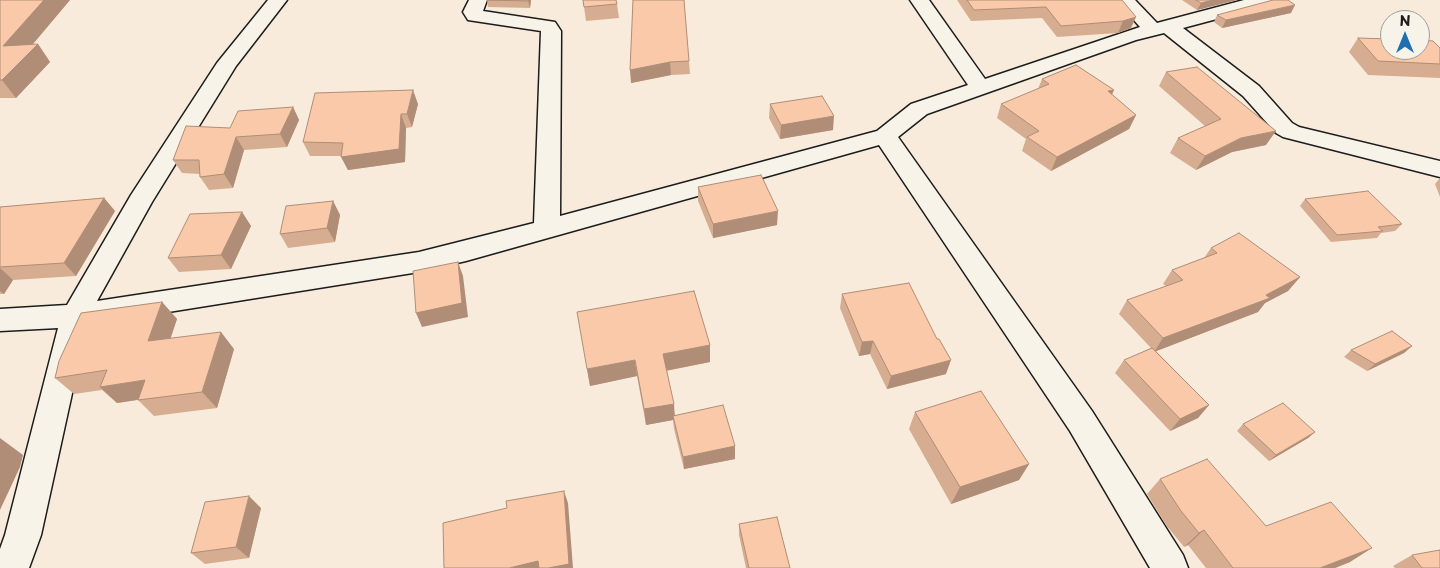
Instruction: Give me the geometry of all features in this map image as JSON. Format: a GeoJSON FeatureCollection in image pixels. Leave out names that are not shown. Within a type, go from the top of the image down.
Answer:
{"type":"FeatureCollection","features":[{"type":"Feature","properties":{"kind":"street"},"geometry":{"type":"LineString","coordinates":[[11,568],[23,535],[75,316],[140,202],[227,63],[278,0]]}},
{"type":"Feature","properties":{"kind":"street"},"geometry":{"type":"LineString","coordinates":[[478,0],[472,12],[475,16],[540,24],[548,26],[551,31],[547,229]]}},
{"type":"Feature","properties":{"kind":"street"},"geometry":{"type":"LineString","coordinates":[[918,0],[981,88]]}},
{"type":"Feature","properties":{"kind":"street"},"geometry":{"type":"LineString","coordinates":[[1125,0],[1159,27],[1251,91],[1284,128],[1291,132],[1440,169]]}},
{"type":"Feature","properties":{"kind":"street"},"geometry":{"type":"LineString","coordinates":[[0,320],[75,316],[419,262],[466,251],[885,136],[919,109],[1159,27],[1266,0]]}},
{"type":"Feature","properties":{"kind":"street"},"geometry":{"type":"LineString","coordinates":[[885,136],[1081,421],[1170,568]]}},
{"type":"Feature","properties":{"kind":"building"},"geometry":{"type":"Polygon","coordinates":[[[0,0],[44,0],[3,46],[38,44],[2,80],[0,80],[0,0]]]}},
{"type":"Feature","properties":{"kind":"building"},"geometry":{"type":"Polygon","coordinates":[[[487,0],[528,0],[528,1],[487,0]]]}},
{"type":"Feature","properties":{"kind":"building"},"geometry":{"type":"Polygon","coordinates":[[[583,0],[616,0],[617,4],[584,7],[583,0]]]}},
{"type":"Feature","properties":{"kind":"building"},"geometry":{"type":"Polygon","coordinates":[[[633,0],[684,0],[689,61],[670,62],[630,70],[633,0]]]}},
{"type":"Feature","properties":{"kind":"building"},"geometry":{"type":"Polygon","coordinates":[[[967,0],[1122,0],[1136,17],[1123,21],[1061,26],[1046,7],[974,10],[967,0]]]}},
{"type":"Feature","properties":{"kind":"building"},"geometry":{"type":"Polygon","coordinates":[[[1196,0],[1213,0],[1201,3],[1196,0]]]}},
{"type":"Feature","properties":{"kind":"building"},"geometry":{"type":"Polygon","coordinates":[[[1273,0],[1288,0],[1295,5],[1226,20],[1217,15],[1273,0]]]}},
{"type":"Feature","properties":{"kind":"building"},"geometry":{"type":"Polygon","coordinates":[[[1358,38],[1380,39],[1380,60],[1430,60],[1430,41],[1433,41],[1440,48],[1440,64],[1378,61],[1358,38]]]}},
{"type":"Feature","properties":{"kind":"building"},"geometry":{"type":"Polygon","coordinates":[[[1076,65],[1114,90],[1108,91],[1136,115],[1057,157],[1027,137],[1039,131],[1001,104],[1049,84],[1042,79],[1076,65]]]}},
{"type":"Feature","properties":{"kind":"building"},"geometry":{"type":"Polygon","coordinates":[[[1197,67],[1276,131],[1241,138],[1205,156],[1178,138],[1221,119],[1166,72],[1197,67]]]}},
{"type":"Feature","properties":{"kind":"building"},"geometry":{"type":"Polygon","coordinates":[[[413,90],[407,114],[401,114],[399,149],[341,157],[343,143],[303,142],[315,93],[413,90]]]}},
{"type":"Feature","properties":{"kind":"building"},"geometry":{"type":"Polygon","coordinates":[[[822,96],[834,116],[781,125],[770,104],[822,96]]]}},
{"type":"Feature","properties":{"kind":"building"},"geometry":{"type":"Polygon","coordinates":[[[293,107],[280,134],[236,137],[224,174],[200,177],[199,160],[173,160],[186,126],[230,128],[238,111],[293,107]]]}},
{"type":"Feature","properties":{"kind":"building"},"geometry":{"type":"Polygon","coordinates":[[[761,175],[778,211],[713,224],[698,187],[761,175]]]}},
{"type":"Feature","properties":{"kind":"building"},"geometry":{"type":"Polygon","coordinates":[[[1368,191],[1402,224],[1378,227],[1383,231],[1337,235],[1305,199],[1368,191]]]}},
{"type":"Feature","properties":{"kind":"building"},"geometry":{"type":"Polygon","coordinates":[[[104,198],[64,263],[0,267],[0,207],[104,198]]]}},
{"type":"Feature","properties":{"kind":"building"},"geometry":{"type":"Polygon","coordinates":[[[333,201],[327,228],[280,234],[286,206],[333,201]]]}},
{"type":"Feature","properties":{"kind":"building"},"geometry":{"type":"Polygon","coordinates":[[[242,212],[221,255],[168,258],[190,214],[242,212]]]}},
{"type":"Feature","properties":{"kind":"building"},"geometry":{"type":"Polygon","coordinates":[[[1239,233],[1300,277],[1266,295],[1270,298],[1163,338],[1127,300],[1183,280],[1172,270],[1217,253],[1211,248],[1239,233]]]}},
{"type":"Feature","properties":{"kind":"building"},"geometry":{"type":"Polygon","coordinates":[[[458,262],[462,303],[416,313],[413,271],[458,262]]]}},
{"type":"Feature","properties":{"kind":"building"},"geometry":{"type":"Polygon","coordinates":[[[909,283],[937,339],[939,339],[951,360],[891,376],[873,341],[862,342],[842,294],[909,283]]]}},
{"type":"Feature","properties":{"kind":"building"},"geometry":{"type":"Polygon","coordinates":[[[694,291],[710,345],[663,354],[674,404],[644,409],[635,360],[587,369],[577,312],[694,291]]]}},
{"type":"Feature","properties":{"kind":"building"},"geometry":{"type":"Polygon","coordinates":[[[162,302],[148,341],[221,332],[202,392],[138,400],[145,380],[100,387],[107,370],[55,378],[59,361],[81,313],[162,302]]]}},
{"type":"Feature","properties":{"kind":"building"},"geometry":{"type":"Polygon","coordinates":[[[1392,331],[1412,346],[1375,364],[1351,350],[1392,331]]]}},
{"type":"Feature","properties":{"kind":"building"},"geometry":{"type":"Polygon","coordinates":[[[1152,348],[1209,405],[1180,419],[1124,360],[1152,348]]]}},
{"type":"Feature","properties":{"kind":"building"},"geometry":{"type":"Polygon","coordinates":[[[981,391],[1029,464],[960,487],[915,412],[981,391]]]}},
{"type":"Feature","properties":{"kind":"building"},"geometry":{"type":"Polygon","coordinates":[[[1283,403],[1315,432],[1276,455],[1243,424],[1283,403]]]}},
{"type":"Feature","properties":{"kind":"building"},"geometry":{"type":"Polygon","coordinates":[[[723,405],[735,446],[683,457],[673,416],[723,405]]]}},
{"type":"Feature","properties":{"kind":"building"},"geometry":{"type":"Polygon","coordinates":[[[1207,459],[1266,526],[1331,502],[1372,548],[1320,568],[1233,568],[1204,530],[1199,533],[1181,511],[1160,479],[1207,459]]]}},
{"type":"Feature","properties":{"kind":"building"},"geometry":{"type":"Polygon","coordinates":[[[564,491],[569,564],[539,568],[538,561],[509,568],[444,568],[443,523],[507,508],[506,501],[564,491]]]}},
{"type":"Feature","properties":{"kind":"building"},"geometry":{"type":"Polygon","coordinates":[[[249,496],[236,547],[191,553],[205,502],[249,496]]]}},
{"type":"Feature","properties":{"kind":"building"},"geometry":{"type":"Polygon","coordinates":[[[777,517],[790,568],[749,568],[739,524],[777,517]]]}},
{"type":"Feature","properties":{"kind":"building"},"geometry":{"type":"Polygon","coordinates":[[[1440,550],[1440,568],[1422,568],[1412,555],[1440,550]]]}}]}
